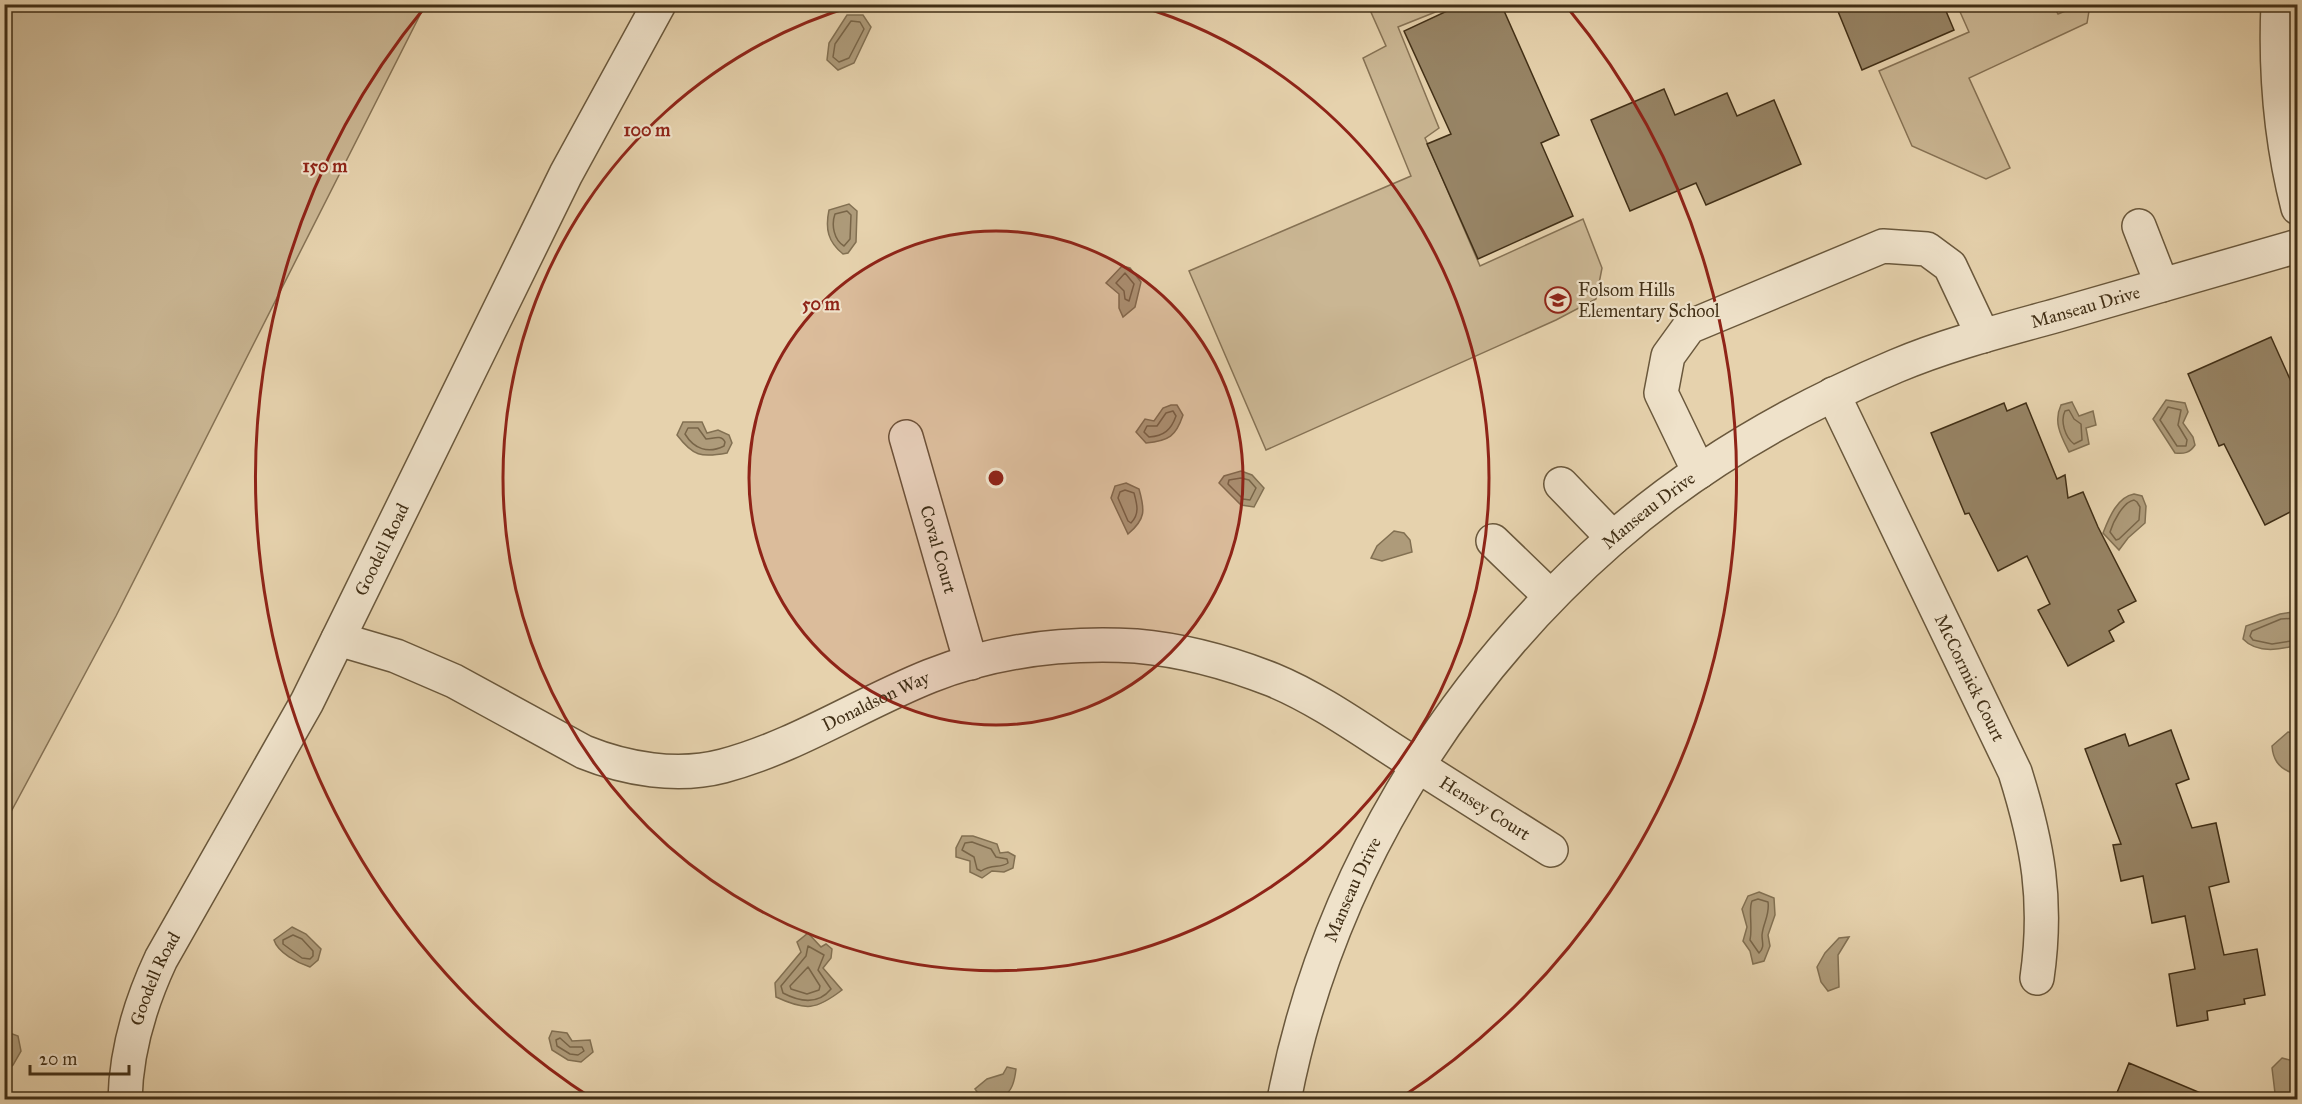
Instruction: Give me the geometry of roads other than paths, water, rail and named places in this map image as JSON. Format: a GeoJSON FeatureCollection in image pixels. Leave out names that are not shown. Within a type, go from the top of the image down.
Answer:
{"type":"FeatureCollection","features":[{"type":"Feature","properties":{"kind":"street","name":"Goodell Road"},"geometry":{"type":"LineString","coordinates":[[125,1100],[129,1051],[137,1019],[152,979],[307,702],[566,174],[659,4]]}},
{"type":"Feature","properties":{"kind":"street"},"geometry":{"type":"LineString","coordinates":[[2278,4],[2279,88],[2284,143],[2298,208]]}},
{"type":"Feature","properties":{"kind":"street"},"geometry":{"type":"LineString","coordinates":[[2139,226],[2162,285]]}},
{"type":"Feature","properties":{"kind":"street"},"geometry":{"type":"LineString","coordinates":[[1700,472],[1661,393],[1668,356],[1689,327],[1882,246],[1926,249],[1950,266],[1983,336]]}},
{"type":"Feature","properties":{"kind":"street","name":"Manseau Drive"},"geometry":{"type":"LineString","coordinates":[[1284,1100],[1292,1058],[1349,892],[1418,765],[1500,652],[1550,596],[1613,538],[1700,472],[1740,445],[1833,394],[1898,365],[1983,336],[2298,246]]}},
{"type":"Feature","properties":{"kind":"street","name":"McCormick Court"},"geometry":{"type":"LineString","coordinates":[[1833,394],[2015,772],[2031,822],[2040,874],[2042,925],[2037,978]]}},
{"type":"Feature","properties":{"kind":"street","name":"Coval Court"},"geometry":{"type":"LineString","coordinates":[[906,437],[971,663]]}},
{"type":"Feature","properties":{"kind":"street"},"geometry":{"type":"LineString","coordinates":[[1561,484],[1613,538]]}},
{"type":"Feature","properties":{"kind":"street"},"geometry":{"type":"LineString","coordinates":[[1493,541],[1550,596]]}},
{"type":"Feature","properties":{"kind":"street","name":"Donaldson Way"},"geometry":{"type":"LineString","coordinates":[[338,639],[396,656],[454,681],[584,752],[605,761],[651,770],[698,770],[722,766],[770,750],[930,676],[1020,650],[1067,645],[1138,646],[1208,658],[1275,681],[1337,714],[1418,765]]}},
{"type":"Feature","properties":{"kind":"street","name":"Hensey Court"},"geometry":{"type":"LineString","coordinates":[[1418,765],[1551,849]]}},
{"type":"Feature","properties":{"kind":"water"},"geometry":{"type":"Polygon","coordinates":[[[847,15],[863,15],[871,27],[854,63],[838,70],[827,60],[829,43],[847,15]]]}},
{"type":"Feature","properties":{"kind":"water"},"geometry":{"type":"Polygon","coordinates":[[[849,204],[857,211],[856,242],[848,253],[843,254],[831,240],[828,217],[829,210],[849,204]]]}},
{"type":"Feature","properties":{"kind":"water"},"geometry":{"type":"Polygon","coordinates":[[[1122,266],[1130,268],[1141,282],[1135,307],[1123,317],[1119,308],[1119,294],[1106,283],[1122,266]]]}},
{"type":"Feature","properties":{"kind":"water"},"geometry":{"type":"Polygon","coordinates":[[[2166,400],[2185,403],[2188,412],[2183,423],[2193,437],[2195,445],[2191,450],[2175,453],[2153,419],[2166,400]]]}},
{"type":"Feature","properties":{"kind":"water"},"geometry":{"type":"Polygon","coordinates":[[[2072,402],[2079,416],[2093,411],[2096,425],[2086,428],[2089,444],[2069,452],[2061,435],[2058,417],[2061,405],[2072,402]]]}},
{"type":"Feature","properties":{"kind":"water"},"geometry":{"type":"Polygon","coordinates":[[[1177,405],[1183,415],[1178,428],[1166,439],[1146,443],[1136,432],[1145,419],[1154,421],[1163,408],[1177,405]]]}},
{"type":"Feature","properties":{"kind":"water"},"geometry":{"type":"Polygon","coordinates":[[[683,422],[702,422],[707,433],[718,430],[729,435],[732,443],[727,453],[704,455],[693,451],[677,435],[683,422]]]}},
{"type":"Feature","properties":{"kind":"water"},"geometry":{"type":"Polygon","coordinates":[[[1241,471],[1252,475],[1264,488],[1254,507],[1241,505],[1219,483],[1224,476],[1241,471]]]}},
{"type":"Feature","properties":{"kind":"water"},"geometry":{"type":"Polygon","coordinates":[[[1126,483],[1139,489],[1143,509],[1138,524],[1128,534],[1111,498],[1115,486],[1126,483]]]}},
{"type":"Feature","properties":{"kind":"water"},"geometry":{"type":"Polygon","coordinates":[[[2134,494],[2142,496],[2146,506],[2145,523],[2128,538],[2119,550],[2103,533],[2118,504],[2134,494]]]}},
{"type":"Feature","properties":{"kind":"water"},"geometry":{"type":"Polygon","coordinates":[[[1394,531],[1404,533],[1410,540],[1412,552],[1382,561],[1371,558],[1377,546],[1394,531]]]}},
{"type":"Feature","properties":{"kind":"water"},"geometry":{"type":"Polygon","coordinates":[[[2293,612],[2297,613],[2297,645],[2269,650],[2255,647],[2243,639],[2246,626],[2293,612]]]}},
{"type":"Feature","properties":{"kind":"water"},"geometry":{"type":"Polygon","coordinates":[[[2288,732],[2297,734],[2297,766],[2290,772],[2277,762],[2272,746],[2288,732]]]}},
{"type":"Feature","properties":{"kind":"water"},"geometry":{"type":"Polygon","coordinates":[[[962,836],[973,836],[997,844],[1000,853],[1008,852],[1015,856],[1013,868],[1004,872],[992,871],[982,878],[970,872],[970,861],[956,857],[956,848],[962,836]]]}},
{"type":"Feature","properties":{"kind":"water"},"geometry":{"type":"Polygon","coordinates":[[[1759,892],[1774,898],[1775,915],[1768,935],[1770,946],[1764,961],[1753,964],[1750,951],[1743,941],[1747,927],[1742,909],[1748,896],[1759,892]]]}},
{"type":"Feature","properties":{"kind":"water"},"geometry":{"type":"Polygon","coordinates":[[[292,927],[306,934],[321,949],[318,960],[310,967],[294,960],[276,945],[274,940],[292,927]]]}},
{"type":"Feature","properties":{"kind":"water"},"geometry":{"type":"Polygon","coordinates":[[[808,933],[821,947],[826,944],[832,949],[831,958],[823,968],[842,990],[818,1005],[803,1006],[776,997],[775,983],[801,952],[797,942],[808,933]]]}},
{"type":"Feature","properties":{"kind":"water"},"geometry":{"type":"Polygon","coordinates":[[[1849,937],[1838,955],[1839,987],[1828,991],[1821,982],[1817,967],[1825,953],[1839,938],[1849,937]]]}},
{"type":"Feature","properties":{"kind":"water"},"geometry":{"type":"Polygon","coordinates":[[[552,1031],[567,1033],[572,1041],[590,1040],[593,1052],[581,1062],[568,1060],[552,1050],[549,1038],[552,1031]]]}},
{"type":"Feature","properties":{"kind":"water"},"geometry":{"type":"Polygon","coordinates":[[[5,1033],[18,1036],[21,1051],[13,1065],[5,1072],[5,1033]]]}},
{"type":"Feature","properties":{"kind":"water"},"geometry":{"type":"Polygon","coordinates":[[[2282,1058],[2293,1061],[2297,1069],[2297,1099],[2287,1099],[2275,1093],[2272,1068],[2282,1058]]]}},
{"type":"Feature","properties":{"kind":"water"},"geometry":{"type":"Polygon","coordinates":[[[1007,1067],[1016,1069],[1010,1090],[1002,1095],[980,1096],[975,1089],[987,1079],[1003,1074],[1007,1067]]]}},
{"type":"Feature","properties":{"kind":"place","name":"Folsom Hills Elementary School"},"geometry":{"type":"Point","coordinates":[1558,300]}}]}
